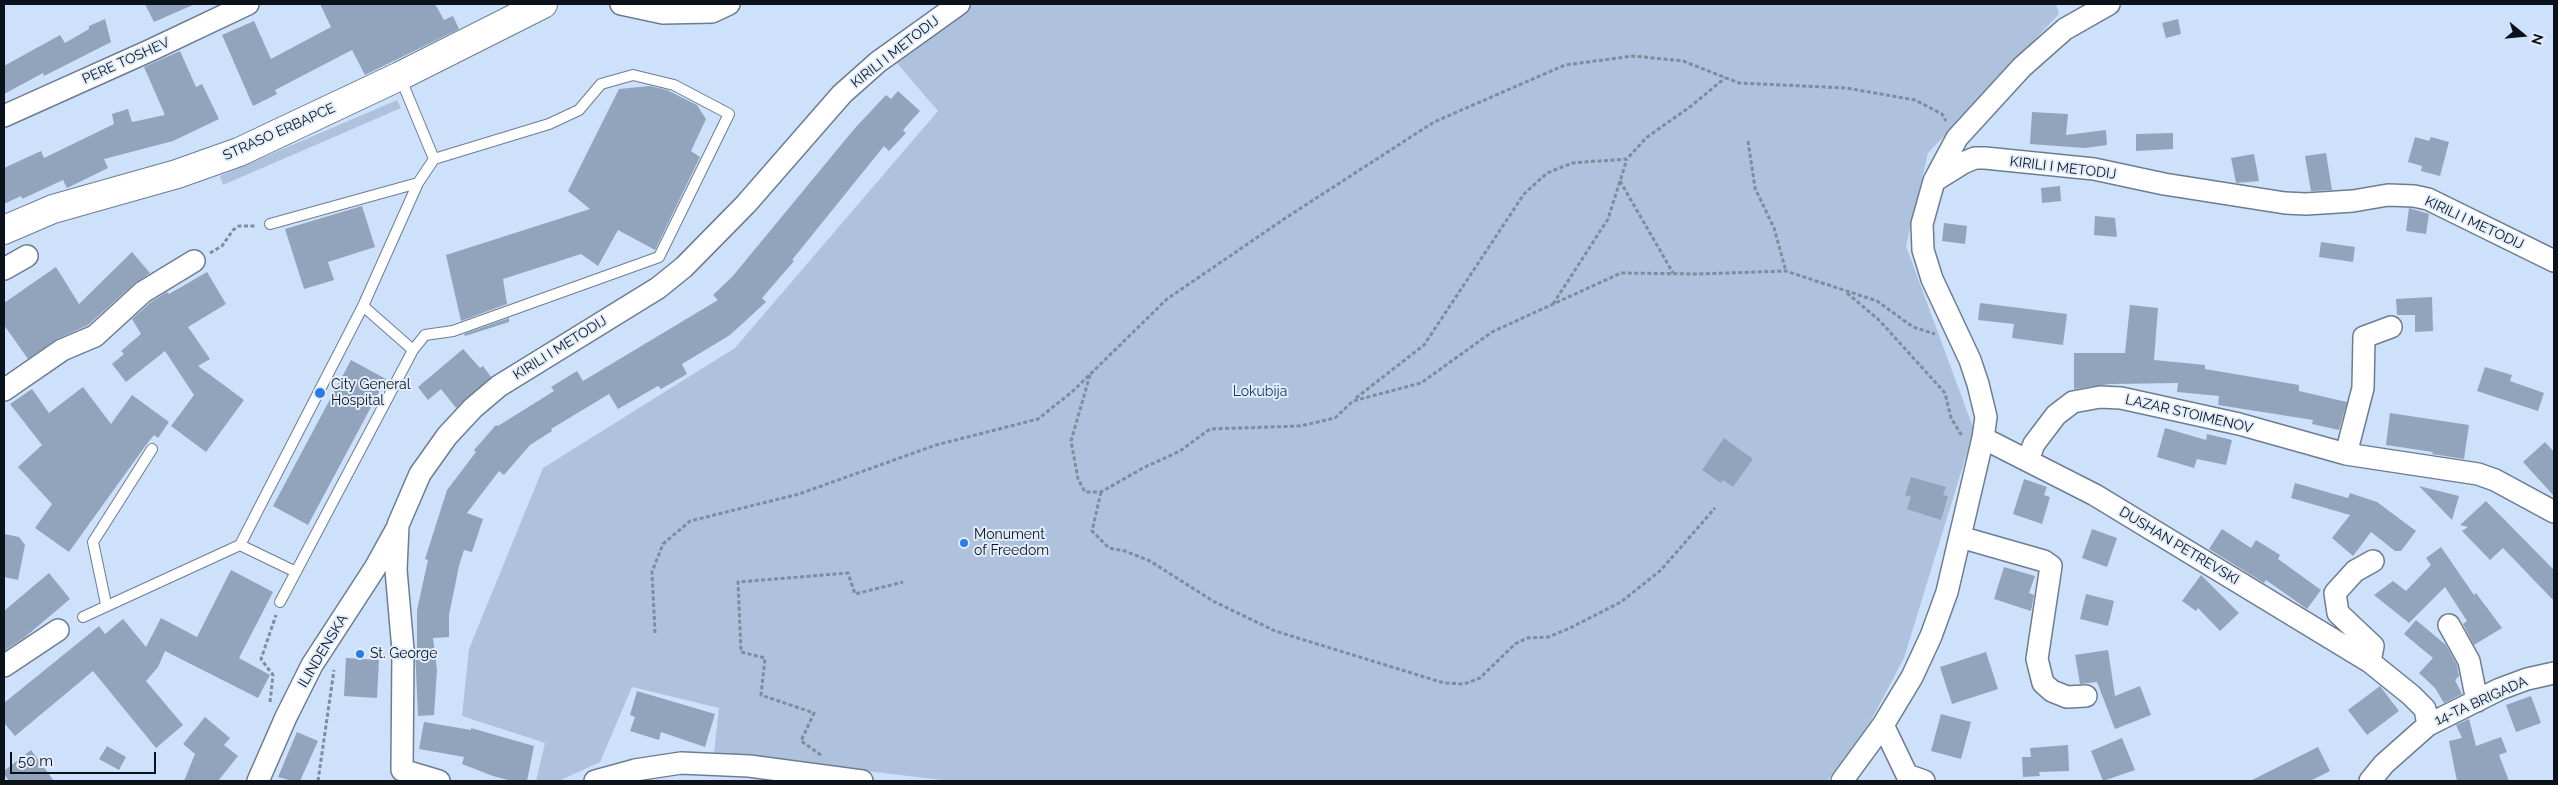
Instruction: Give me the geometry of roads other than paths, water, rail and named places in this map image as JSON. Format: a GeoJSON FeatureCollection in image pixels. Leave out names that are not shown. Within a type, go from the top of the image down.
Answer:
{"type":"FeatureCollection","features":[{"type":"Feature","properties":{"kind":"main road","name":"STRASO ERBAPCE"},"geometry":{"type":"LineString","coordinates":[[4,230],[53,208],[177,174],[239,152],[400,76],[543,4]]}},
{"type":"Feature","properties":{"kind":"street","name":"PERE TOSHEV"},"geometry":{"type":"LineString","coordinates":[[4,116],[248,4]]}},
{"type":"Feature","properties":{"kind":"street"},"geometry":{"type":"LineString","coordinates":[[621,4],[663,13],[712,12],[729,4]]}},
{"type":"Feature","properties":{"kind":"street","name":"KIRILI I METODIJ"},"geometry":{"type":"LineString","coordinates":[[439,781],[402,770],[403,650],[396,570],[398,525],[420,474],[447,436],[473,408],[499,386],[658,288],[684,267],[746,204],[842,94],[878,62],[959,4]]}},
{"type":"Feature","properties":{"kind":"street"},"geometry":{"type":"LineString","coordinates":[[1842,781],[1883,725],[1912,677],[1931,636],[1947,592],[1983,442],[1986,417],[1984,401],[1970,360],[1932,279],[1923,250],[1922,224],[1934,181],[1957,138],[2022,67],[2058,35],[2109,4]]}},
{"type":"Feature","properties":{"kind":"street","name":"KIRILI I METODIJ"},"geometry":{"type":"LineString","coordinates":[[1934,181],[1963,163],[1975,158],[1985,158],[2094,169],[2164,184],[2285,203],[2306,204],[2353,201],[2388,195],[2414,196],[2428,200],[2554,261]]}},
{"type":"Feature","properties":{"kind":"street"},"geometry":{"type":"LineString","coordinates":[[4,269],[28,256]]}},
{"type":"Feature","properties":{"kind":"street"},"geometry":{"type":"LineString","coordinates":[[4,390],[62,350],[95,336],[143,292],[194,260]]}},
{"type":"Feature","properties":{"kind":"street"},"geometry":{"type":"LineString","coordinates":[[2346,454],[2363,388],[2364,337],[2391,327]]}},
{"type":"Feature","properties":{"kind":"street","name":"LAZAR STOIMENOV"},"geometry":{"type":"LineString","coordinates":[[2028,460],[2034,444],[2056,415],[2073,402],[2100,398],[2120,398],[2239,424],[2346,454],[2478,474],[2495,480],[2554,512]]}},
{"type":"Feature","properties":{"kind":"street","name":"DUSHAN PETREVSKI"},"geometry":{"type":"LineString","coordinates":[[1983,442],[2028,460],[2095,495],[2370,662],[2411,695],[2425,709],[2428,725]]}},
{"type":"Feature","properties":{"kind":"street","name":"ILINDENSKA"},"geometry":{"type":"LineString","coordinates":[[258,781],[286,716],[312,665],[375,568],[398,525]]}},
{"type":"Feature","properties":{"kind":"street"},"geometry":{"type":"LineString","coordinates":[[1960,537],[2044,560],[2050,566],[2038,659],[2043,683],[2052,691],[2067,696],[2086,696]]}},
{"type":"Feature","properties":{"kind":"street"},"geometry":{"type":"LineString","coordinates":[[2370,662],[2373,646],[2338,613],[2335,593],[2355,571],[2373,561]]}},
{"type":"Feature","properties":{"kind":"street"},"geometry":{"type":"LineString","coordinates":[[2449,625],[2469,661],[2477,701]]}},
{"type":"Feature","properties":{"kind":"street"},"geometry":{"type":"LineString","coordinates":[[4,666],[58,630]]}},
{"type":"Feature","properties":{"kind":"street","name":"14-TA BRIGADA"},"geometry":{"type":"LineString","coordinates":[[2370,781],[2384,764],[2428,725],[2526,680],[2554,673]]}},
{"type":"Feature","properties":{"kind":"street"},"geometry":{"type":"LineString","coordinates":[[1883,725],[1913,779]]}},
{"type":"Feature","properties":{"kind":"street"},"geometry":{"type":"LineString","coordinates":[[595,781],[636,770],[681,763],[749,766],[862,781]]}},
{"type":"Feature","properties":{"kind":"lane"},"geometry":{"type":"LineString","coordinates":[[83,617],[106,604],[240,545],[363,306],[418,183],[434,159],[549,124],[579,110],[601,84],[633,75],[674,85],[729,114],[659,257],[453,331],[426,335],[413,350],[280,602]]}},
{"type":"Feature","properties":{"kind":"lane"},"geometry":{"type":"LineString","coordinates":[[400,76],[434,159]]}},
{"type":"Feature","properties":{"kind":"lane"},"geometry":{"type":"LineString","coordinates":[[270,224],[418,183]]}},
{"type":"Feature","properties":{"kind":"lane"},"geometry":{"type":"LineString","coordinates":[[363,306],[413,350]]}},
{"type":"Feature","properties":{"kind":"lane"},"geometry":{"type":"LineString","coordinates":[[106,604],[93,542],[152,449]]}},
{"type":"Feature","properties":{"kind":"lane"},"geometry":{"type":"LineString","coordinates":[[240,545],[296,572]]}},
{"type":"Feature","properties":{"kind":"place","name":"City General Hospital"},"geometry":{"type":"Point","coordinates":[320,393]}},
{"type":"Feature","properties":{"kind":"place","name":"Monument of Freedom"},"geometry":{"type":"Point","coordinates":[964,543]}},
{"type":"Feature","properties":{"kind":"place","name":"St. George"},"geometry":{"type":"Point","coordinates":[360,654]}},
{"type":"Feature","properties":{"kind":"park label","name":"Lokubija"},"geometry":{"type":"Point","coordinates":[1260,392]}}]}
